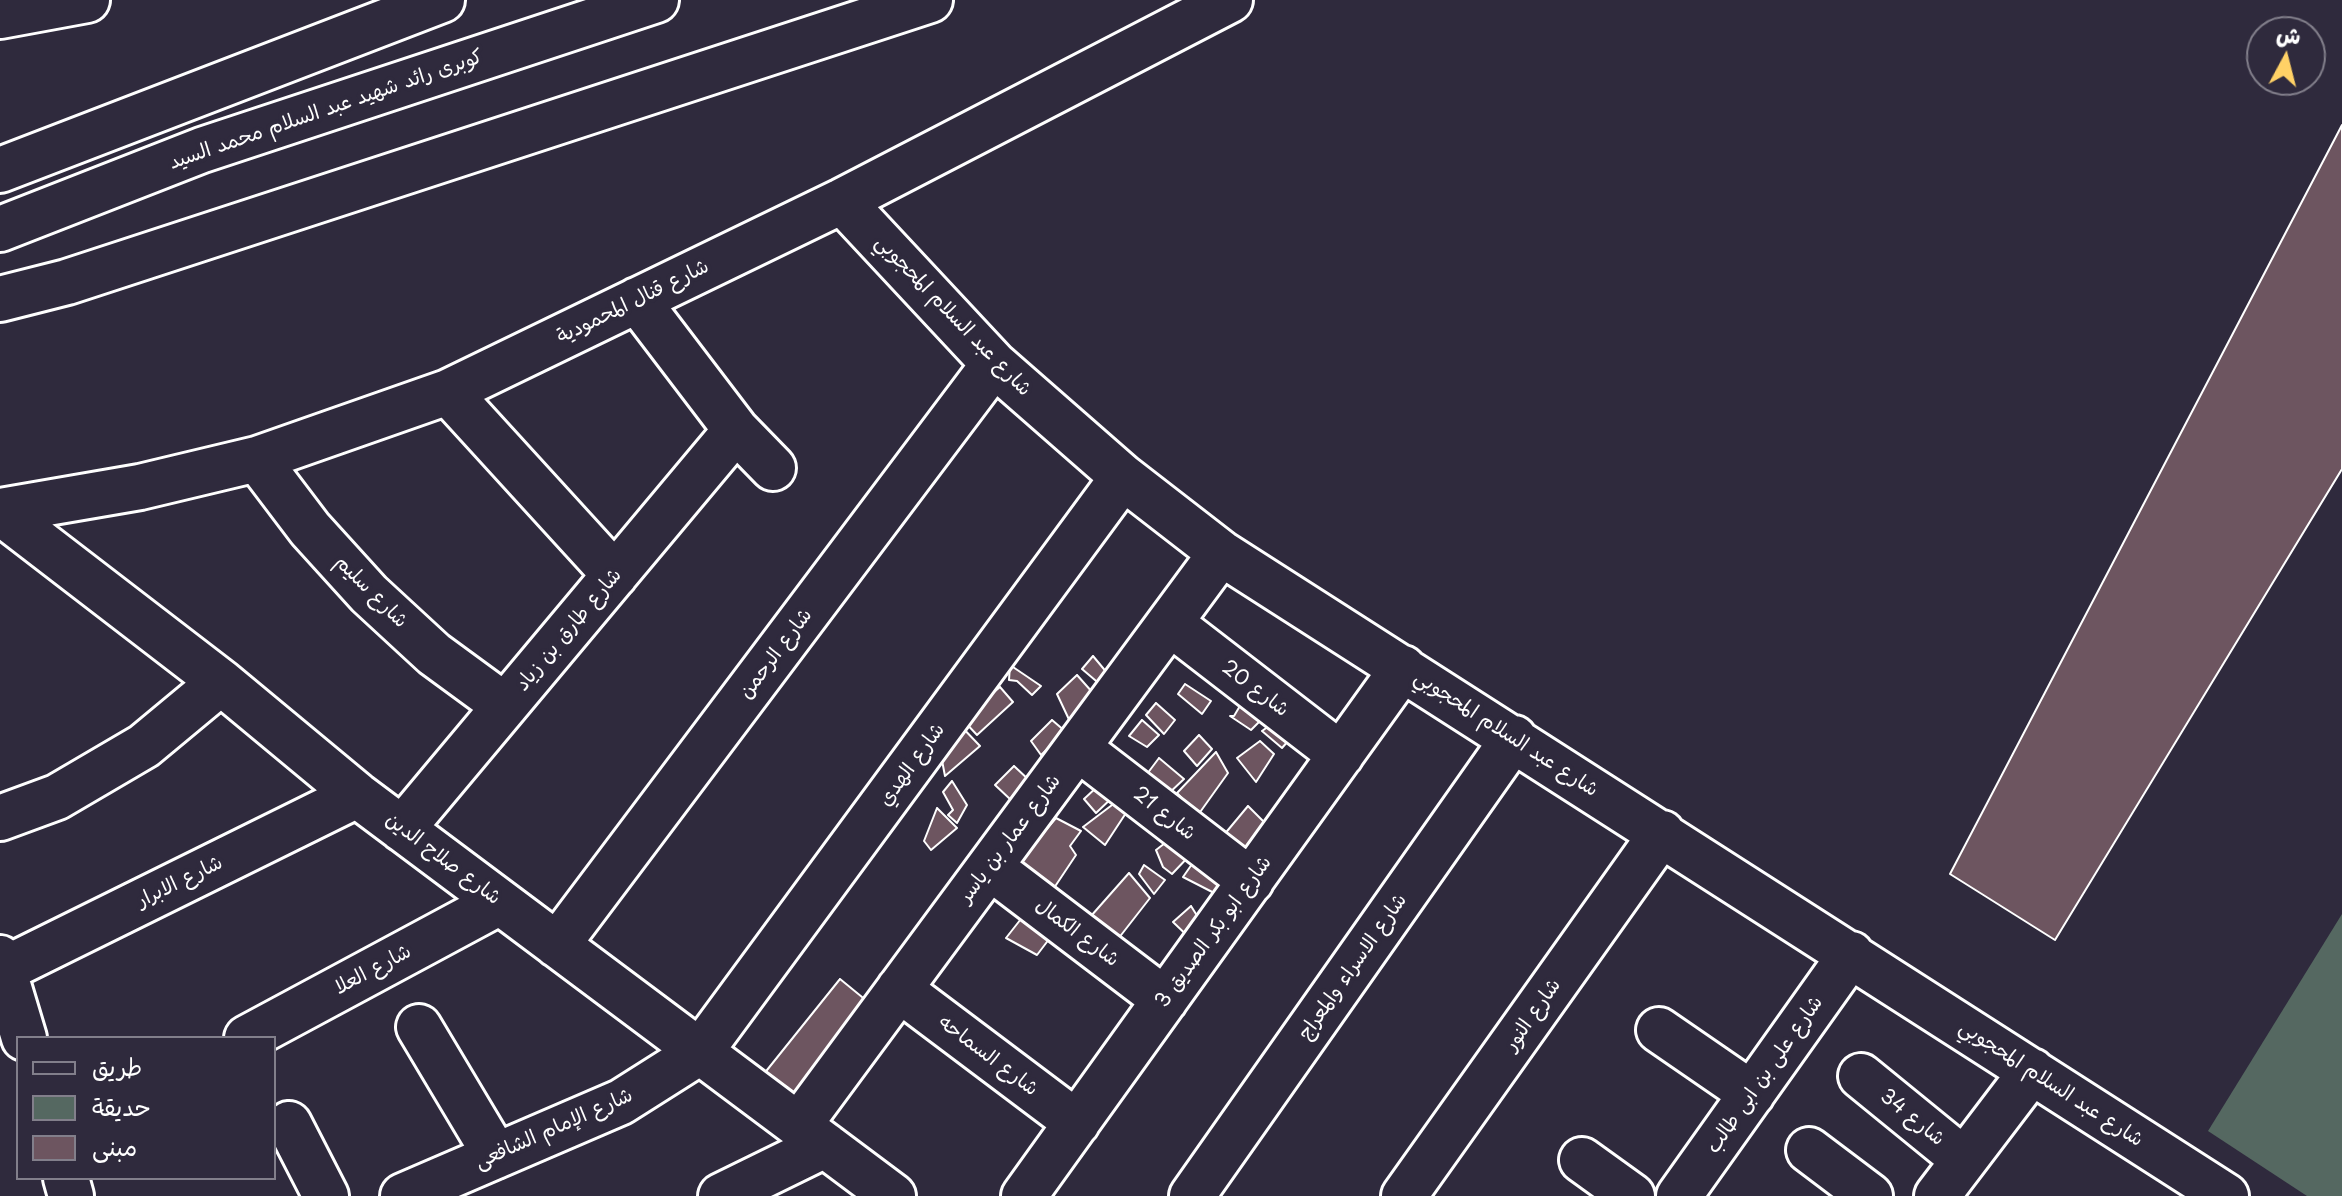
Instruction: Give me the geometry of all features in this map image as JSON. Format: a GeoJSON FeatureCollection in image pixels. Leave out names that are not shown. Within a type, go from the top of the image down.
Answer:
{"type":"FeatureCollection","features":[{"type":"Feature","properties":{"kind":"street"},"geometry":{"type":"LineString","coordinates":[[0,16],[87,0]]}},
{"type":"Feature","properties":{"kind":"street"},"geometry":{"type":"LineString","coordinates":[[0,170],[442,0]]}},
{"type":"Feature","properties":{"kind":"street","name":"كوبرى رائد شهيد عبد السلام محمد السيد"},"geometry":{"type":"LineString","coordinates":[[0,229],[202,150],[656,0]]}},
{"type":"Feature","properties":{"kind":"street"},"geometry":{"type":"LineString","coordinates":[[0,299],[67,282],[930,0]]}},
{"type":"Feature","properties":{"kind":"street","name":"شارع قنال المحمودية"},"geometry":{"type":"LineString","coordinates":[[0,512],[140,487],[257,459],[448,392],[842,201],[1230,0]]}},
{"type":"Feature","properties":{"kind":"street","name":"شارع عبد السلام المحجوبي"},"geometry":{"type":"LineString","coordinates":[[842,201],[994,364],[1123,477],[1221,553],[2032,1071],[2172,1182],[2226,1196]]}},
{"type":"Feature","properties":{"kind":"street"},"geometry":{"type":"LineString","coordinates":[[0,325],[67,282]]}},
{"type":"Feature","properties":{"kind":"street"},"geometry":{"type":"LineString","coordinates":[[637,300],[736,430],[773,468]]}},
{"type":"Feature","properties":{"kind":"street","name":"شارع الرحمن"},"geometry":{"type":"LineString","coordinates":[[557,945],[994,364]]}},
{"type":"Feature","properties":{"kind":"street"},"geometry":{"type":"LineString","coordinates":[[448,392],[615,575]]}},
{"type":"Feature","properties":{"kind":"street","name":"شارع طارق بن زياد"},"geometry":{"type":"LineString","coordinates":[[402,829],[736,430]]}},
{"type":"Feature","properties":{"kind":"street","name":"شارع سليم"},"geometry":{"type":"LineString","coordinates":[[257,459],[310,529],[369,594],[434,654],[505,706]]}},
{"type":"Feature","properties":{"kind":"street","name":"شارع الهدي"},"geometry":{"type":"LineString","coordinates":[[700,1052],[1123,477]]}},
{"type":"Feature","properties":{"kind":"street","name":"شارع صلاح الدين"},"geometry":{"type":"LineString","coordinates":[[0,512],[221,682],[357,795],[893,1196]]}},
{"type":"Feature","properties":{"kind":"street","name":"شارع عمار بن ياسر"},"geometry":{"type":"LineString","coordinates":[[812,1135],[899,989],[1221,553]]}},
{"type":"Feature","properties":{"kind":"street","name":"شارع 20"},"geometry":{"type":"LineString","coordinates":[[1170,623],[1341,755]]}},
{"type":"Feature","properties":{"kind":"street","name":"شارع ابو بكر الصديق 3"},"geometry":{"type":"LineString","coordinates":[[1024,1196],[1403,668]]}},
{"type":"Feature","properties":{"kind":"street"},"geometry":{"type":"LineString","coordinates":[[0,818],[57,797],[144,746],[221,682]]}},
{"type":"Feature","properties":{"kind":"street","name":"شارع الاسراء والمعراج"},"geometry":{"type":"LineString","coordinates":[[1192,1196],[1514,738]]}},
{"type":"Feature","properties":{"kind":"street","name":"شارع 21"},"geometry":{"type":"LineString","coordinates":[[1078,748],[1251,881]]}},
{"type":"Feature","properties":{"kind":"street","name":"شارع الابرار"},"geometry":{"type":"LineString","coordinates":[[2,964],[357,795]]}},
{"type":"Feature","properties":{"kind":"street","name":"شارع النور"},"geometry":{"type":"LineString","coordinates":[[1404,1196],[1662,833]]}},
{"type":"Feature","properties":{"kind":"street","name":"شارع الكمال"},"geometry":{"type":"LineString","coordinates":[[990,867],[1165,1000]]}},
{"type":"Feature","properties":{"kind":"street","name":"شارع العلا"},"geometry":{"type":"LineString","coordinates":[[251,1036],[500,902]]}},
{"type":"Feature","properties":{"kind":"street","name":"شارع على بن ابى طالب"},"geometry":{"type":"LineString","coordinates":[[1679,1196],[1851,954]]}},
{"type":"Feature","properties":{"kind":"street"},"geometry":{"type":"LineString","coordinates":[[2,964],[23,1036]]}},
{"type":"Feature","properties":{"kind":"street","name":"شارع السماحه"},"geometry":{"type":"LineString","coordinates":[[899,989],[1077,1123]]}},
{"type":"Feature","properties":{"kind":"street"},"geometry":{"type":"LineString","coordinates":[[419,1027],[496,1156]]}},
{"type":"Feature","properties":{"kind":"street"},"geometry":{"type":"LineString","coordinates":[[1659,1030],[1752,1094]]}},
{"type":"Feature","properties":{"kind":"street","name":"شارع الإمام الشافعى"},"geometry":{"type":"LineString","coordinates":[[403,1196],[621,1102],[700,1052]]}},
{"type":"Feature","properties":{"kind":"street"},"geometry":{"type":"LineString","coordinates":[[1937,1196],[2032,1071]]}},
{"type":"Feature","properties":{"kind":"street","name":"شارع 34"},"geometry":{"type":"LineString","coordinates":[[1861,1076],[1964,1160]]}},
{"type":"Feature","properties":{"kind":"street"},"geometry":{"type":"LineString","coordinates":[[289,1124],[326,1196]]}},
{"type":"Feature","properties":{"kind":"street"},"geometry":{"type":"LineString","coordinates":[[721,1196],[812,1135]]}},
{"type":"Feature","properties":{"kind":"street"},"geometry":{"type":"LineString","coordinates":[[1809,1150],[1870,1196]]}},
{"type":"Feature","properties":{"kind":"street"},"geometry":{"type":"LineString","coordinates":[[1582,1160],[1632,1196]]}},
{"type":"Feature","properties":{"kind":"green space"},"geometry":{"type":"Polygon","coordinates":[[[2342,914],[2342,1196],[2307,1196],[2208,1131],[2342,914]]]}},
{"type":"Feature","properties":{"kind":"building"},"geometry":{"type":"Polygon","coordinates":[[[2342,125],[2342,469],[2055,940],[1950,874],[2342,125]]]}},
{"type":"Feature","properties":{"kind":"building"},"geometry":{"type":"Polygon","coordinates":[[[1093,656],[1108,674],[1102,686],[1082,669],[1093,656]]]}},
{"type":"Feature","properties":{"kind":"building"},"geometry":{"type":"Polygon","coordinates":[[[1010,665],[1041,686],[1032,695],[1017,681],[1009,680],[1010,665]]]}},
{"type":"Feature","properties":{"kind":"building"},"geometry":{"type":"Polygon","coordinates":[[[1077,675],[1101,702],[1073,728],[1057,694],[1077,675]]]}},
{"type":"Feature","properties":{"kind":"building"},"geometry":{"type":"Polygon","coordinates":[[[1185,684],[1211,701],[1202,714],[1178,694],[1185,684]]]}},
{"type":"Feature","properties":{"kind":"building"},"geometry":{"type":"Polygon","coordinates":[[[1000,687],[1013,702],[977,735],[962,719],[1000,687]]]}},
{"type":"Feature","properties":{"kind":"building"},"geometry":{"type":"Polygon","coordinates":[[[1247,694],[1270,711],[1251,730],[1230,716],[1234,716],[1247,694]]]}},
{"type":"Feature","properties":{"kind":"building"},"geometry":{"type":"Polygon","coordinates":[[[1156,703],[1175,720],[1164,734],[1146,715],[1156,703]]]}},
{"type":"Feature","properties":{"kind":"building"},"geometry":{"type":"Polygon","coordinates":[[[1280,718],[1295,733],[1282,748],[1262,731],[1280,718]]]}},
{"type":"Feature","properties":{"kind":"building"},"geometry":{"type":"Polygon","coordinates":[[[1052,720],[1066,732],[1041,755],[1031,741],[1052,720]]]}},
{"type":"Feature","properties":{"kind":"building"},"geometry":{"type":"Polygon","coordinates":[[[1142,720],[1159,735],[1147,747],[1129,736],[1142,720]]]}},
{"type":"Feature","properties":{"kind":"building"},"geometry":{"type":"Polygon","coordinates":[[[958,723],[980,746],[945,776],[939,745],[958,723]]]}},
{"type":"Feature","properties":{"kind":"building"},"geometry":{"type":"Polygon","coordinates":[[[1199,735],[1212,749],[1197,766],[1184,751],[1199,735]]]}},
{"type":"Feature","properties":{"kind":"building"},"geometry":{"type":"Polygon","coordinates":[[[1260,741],[1274,754],[1256,782],[1237,758],[1260,741]]]}},
{"type":"Feature","properties":{"kind":"building"},"geometry":{"type":"Polygon","coordinates":[[[1216,752],[1228,773],[1198,815],[1177,793],[1216,752]]]}},
{"type":"Feature","properties":{"kind":"building"},"geometry":{"type":"Polygon","coordinates":[[[1159,758],[1184,779],[1166,796],[1147,774],[1159,758]]]}},
{"type":"Feature","properties":{"kind":"building"},"geometry":{"type":"Polygon","coordinates":[[[1014,766],[1030,781],[1011,800],[995,785],[1014,766]]]}},
{"type":"Feature","properties":{"kind":"building"},"geometry":{"type":"Polygon","coordinates":[[[952,781],[967,805],[957,823],[948,815],[953,810],[943,792],[952,781]]]}},
{"type":"Feature","properties":{"kind":"building"},"geometry":{"type":"Polygon","coordinates":[[[1098,786],[1115,795],[1096,813],[1084,799],[1098,786]]]}},
{"type":"Feature","properties":{"kind":"building"},"geometry":{"type":"Polygon","coordinates":[[[1116,802],[1126,813],[1105,845],[1083,827],[1116,802]]]}},
{"type":"Feature","properties":{"kind":"building"},"geometry":{"type":"Polygon","coordinates":[[[1248,806],[1274,832],[1251,866],[1218,842],[1248,806]]]}},
{"type":"Feature","properties":{"kind":"building"},"geometry":{"type":"Polygon","coordinates":[[[937,808],[957,828],[931,850],[924,841],[937,808]]]}},
{"type":"Feature","properties":{"kind":"building"},"geometry":{"type":"Polygon","coordinates":[[[1056,818],[1081,831],[1070,846],[1076,855],[1052,891],[1016,865],[1056,818]]]}},
{"type":"Feature","properties":{"kind":"building"},"geometry":{"type":"Polygon","coordinates":[[[1178,833],[1192,853],[1172,874],[1163,867],[1156,850],[1178,833]]]}},
{"type":"Feature","properties":{"kind":"building"},"geometry":{"type":"Polygon","coordinates":[[[1197,857],[1233,883],[1222,897],[1183,877],[1197,857]]]}},
{"type":"Feature","properties":{"kind":"building"},"geometry":{"type":"Polygon","coordinates":[[[1144,865],[1165,880],[1154,894],[1139,874],[1144,865]]]}},
{"type":"Feature","properties":{"kind":"building"},"geometry":{"type":"Polygon","coordinates":[[[1129,873],[1150,898],[1118,939],[1091,916],[1129,873]]]}},
{"type":"Feature","properties":{"kind":"building"},"geometry":{"type":"Polygon","coordinates":[[[1191,906],[1206,930],[1198,946],[1173,922],[1191,906]]]}},
{"type":"Feature","properties":{"kind":"building"},"geometry":{"type":"Polygon","coordinates":[[[1028,910],[1056,930],[1037,955],[1006,938],[1028,910]]]}},
{"type":"Feature","properties":{"kind":"building"},"geometry":{"type":"Polygon","coordinates":[[[840,979],[873,1006],[793,1106],[759,1080],[840,979]]]}}]}
